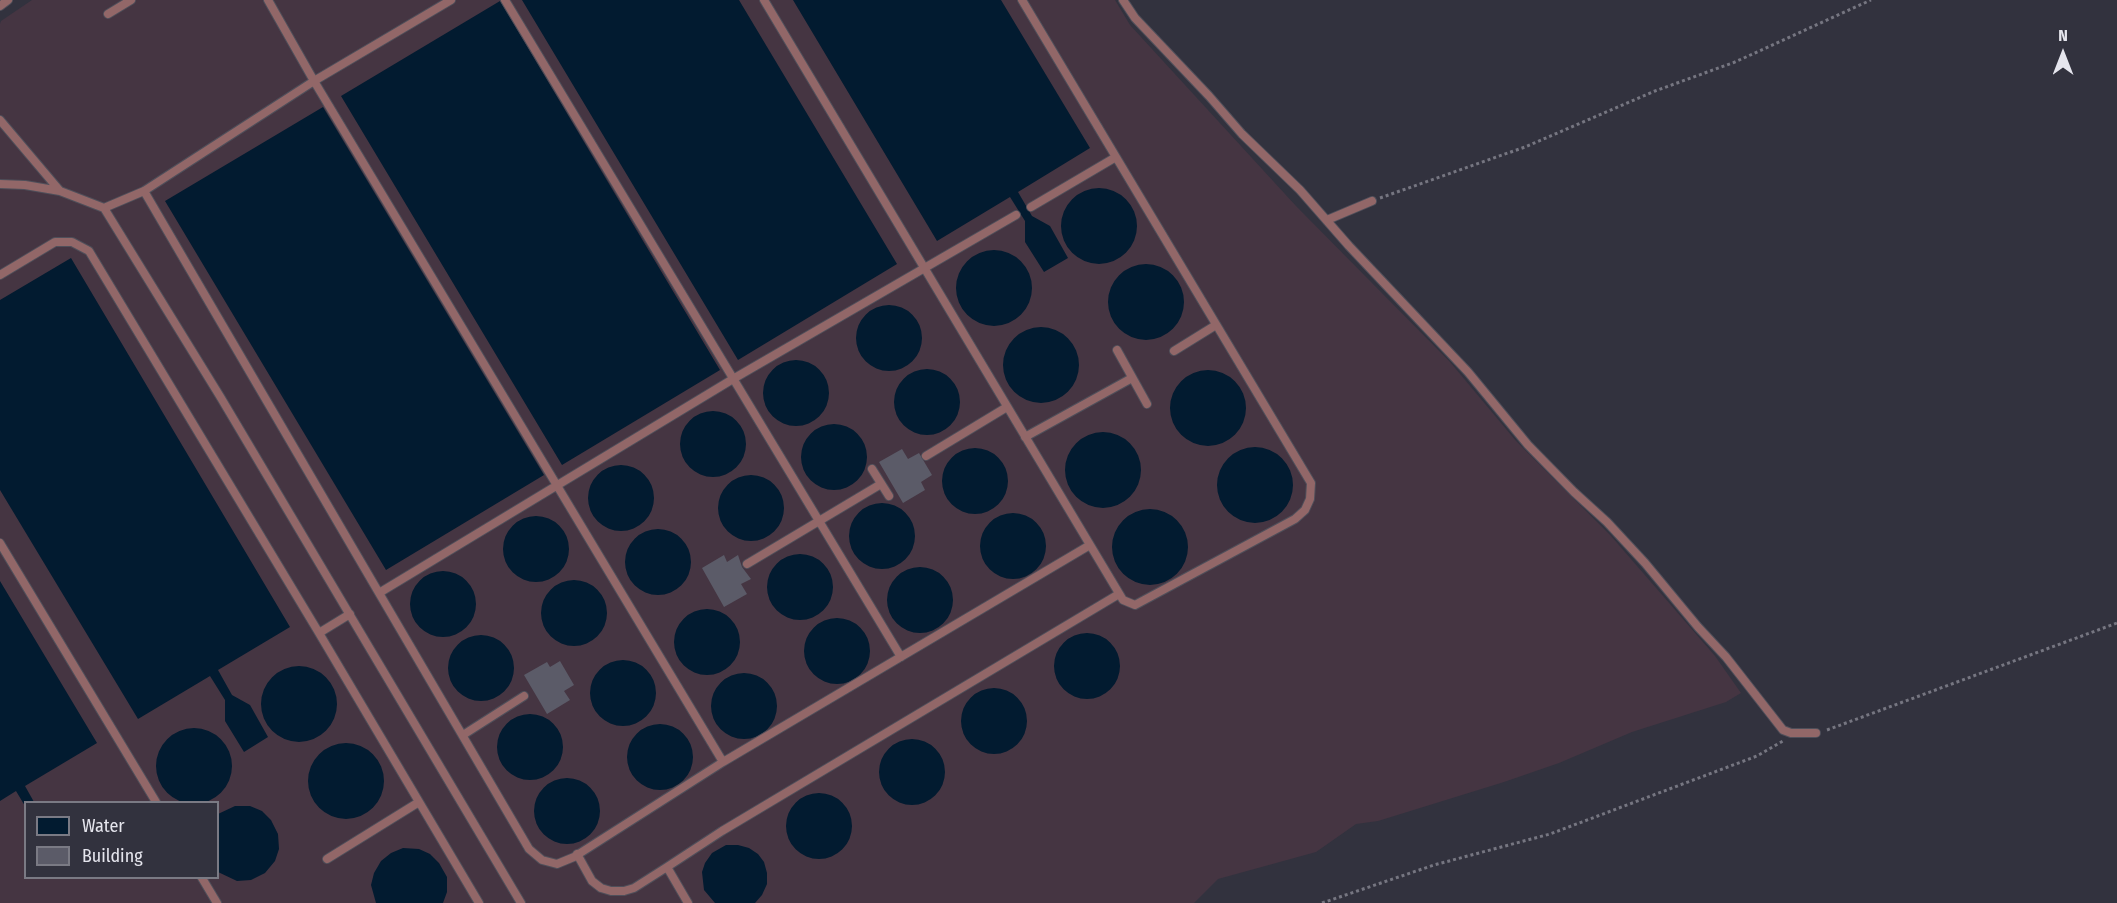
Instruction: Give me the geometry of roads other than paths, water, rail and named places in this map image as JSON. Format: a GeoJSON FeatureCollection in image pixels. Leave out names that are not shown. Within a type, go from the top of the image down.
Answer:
{"type":"FeatureCollection","features":[{"type":"Feature","properties":{"kind":"lane"},"geometry":{"type":"LineString","coordinates":[[0,6],[8,0]]}},
{"type":"Feature","properties":{"kind":"lane"},"geometry":{"type":"LineString","coordinates":[[108,14],[131,0]]}},
{"type":"Feature","properties":{"kind":"lane"},"geometry":{"type":"LineString","coordinates":[[268,0],[314,81],[723,762]]}},
{"type":"Feature","properties":{"kind":"lane"},"geometry":{"type":"LineString","coordinates":[[104,208],[144,191],[314,81],[451,0]]}},
{"type":"Feature","properties":{"kind":"lane"},"geometry":{"type":"LineString","coordinates":[[505,0],[901,657]]}},
{"type":"Feature","properties":{"kind":"lane"},"geometry":{"type":"LineString","coordinates":[[764,0],[1119,594],[1123,600],[1135,605],[1295,519],[1305,510],[1310,499],[1311,483],[1022,0]]}},
{"type":"Feature","properties":{"kind":"lane"},"geometry":{"type":"LineString","coordinates":[[1123,0],[1135,18],[1242,134],[1300,190],[1468,372],[1528,446],[1607,522],[1645,563],[1726,657],[1783,730],[1816,734]]}},
{"type":"Feature","properties":{"kind":"lane"},"geometry":{"type":"LineString","coordinates":[[0,120],[60,191]]}},
{"type":"Feature","properties":{"kind":"lane"},"geometry":{"type":"LineString","coordinates":[[1031,207],[1116,158]]}},
{"type":"Feature","properties":{"kind":"lane"},"geometry":{"type":"LineString","coordinates":[[0,184],[25,185],[60,191],[104,208],[184,337],[521,903]]}},
{"type":"Feature","properties":{"kind":"lane"},"geometry":{"type":"LineString","coordinates":[[144,191],[529,849],[542,860],[557,864],[577,854],[723,762],[1090,545]]}},
{"type":"Feature","properties":{"kind":"lane"},"geometry":{"type":"LineString","coordinates":[[1327,220],[1372,201]]}},
{"type":"Feature","properties":{"kind":"lane"},"geometry":{"type":"LineString","coordinates":[[379,593],[733,379],[1016,215]]}},
{"type":"Feature","properties":{"kind":"lane"},"geometry":{"type":"LineString","coordinates":[[0,275],[55,242],[72,242],[89,250],[478,903]]}},
{"type":"Feature","properties":{"kind":"lane"},"geometry":{"type":"LineString","coordinates":[[1174,351],[1216,325]]}},
{"type":"Feature","properties":{"kind":"lane"},"geometry":{"type":"LineString","coordinates":[[1117,350],[1147,404]]}},
{"type":"Feature","properties":{"kind":"lane"},"geometry":{"type":"LineString","coordinates":[[1025,437],[1132,378]]}},
{"type":"Feature","properties":{"kind":"lane"},"geometry":{"type":"LineString","coordinates":[[926,456],[1007,406]]}},
{"type":"Feature","properties":{"kind":"lane"},"geometry":{"type":"LineString","coordinates":[[872,469],[889,496]]}},
{"type":"Feature","properties":{"kind":"lane"},"geometry":{"type":"LineString","coordinates":[[747,564],[881,484]]}},
{"type":"Feature","properties":{"kind":"lane"},"geometry":{"type":"LineString","coordinates":[[0,543],[155,801]]}},
{"type":"Feature","properties":{"kind":"lane"},"geometry":{"type":"LineString","coordinates":[[577,854],[592,881],[601,888],[624,891],[634,888],[722,831],[1119,594]]}},
{"type":"Feature","properties":{"kind":"lane"},"geometry":{"type":"LineString","coordinates":[[318,633],[350,614]]}},
{"type":"Feature","properties":{"kind":"lane"},"geometry":{"type":"LineString","coordinates":[[463,735],[524,696]]}},
{"type":"Feature","properties":{"kind":"lane"},"geometry":{"type":"LineString","coordinates":[[327,859],[419,802]]}},
{"type":"Feature","properties":{"kind":"lane"},"geometry":{"type":"LineString","coordinates":[[667,867],[688,903]]}},
{"type":"Feature","properties":{"kind":"lane"},"geometry":{"type":"LineString","coordinates":[[203,879],[217,903]]}},
{"type":"Feature","properties":{"kind":"water"},"geometry":{"type":"Polygon","coordinates":[[[522,0],[739,0],[897,264],[738,360],[522,0]]]}},
{"type":"Feature","properties":{"kind":"water"},"geometry":{"type":"Polygon","coordinates":[[[793,0],[1001,0],[1090,148],[1018,192],[1032,216],[1050,226],[1068,258],[1044,272],[1025,242],[1025,221],[1010,197],[937,241],[793,0]]]}},
{"type":"Feature","properties":{"kind":"water"},"geometry":{"type":"Polygon","coordinates":[[[500,1],[720,370],[562,465],[341,96],[500,1]]]}},
{"type":"Feature","properties":{"kind":"water"},"geometry":{"type":"Polygon","coordinates":[[[323,107],[544,475],[386,570],[165,201],[323,107]]]}},
{"type":"Feature","properties":{"kind":"water"},"geometry":{"type":"Polygon","coordinates":[[[1099,188],[1113,191],[1126,199],[1134,212],[1137,226],[1134,240],[1126,253],[1113,261],[1099,264],[1085,261],[1072,253],[1064,240],[1061,226],[1064,212],[1072,199],[1085,191],[1099,188]]]}},
{"type":"Feature","properties":{"kind":"water"},"geometry":{"type":"Polygon","coordinates":[[[994,250],[1008,253],[1021,261],[1029,274],[1032,288],[1029,302],[1021,315],[1008,323],[994,326],[980,323],[967,315],[959,302],[956,288],[959,274],[967,261],[980,253],[994,250]]]}},
{"type":"Feature","properties":{"kind":"water"},"geometry":{"type":"Polygon","coordinates":[[[71,258],[290,627],[218,670],[232,695],[250,705],[268,737],[244,752],[225,721],[225,700],[210,676],[138,719],[0,490],[0,300],[71,258]]]}},
{"type":"Feature","properties":{"kind":"water"},"geometry":{"type":"Polygon","coordinates":[[[1146,264],[1160,267],[1173,275],[1181,288],[1184,302],[1181,316],[1173,329],[1160,337],[1146,340],[1132,337],[1119,329],[1111,316],[1108,302],[1111,288],[1119,275],[1132,267],[1146,264]]]}},
{"type":"Feature","properties":{"kind":"water"},"geometry":{"type":"Polygon","coordinates":[[[889,305],[901,308],[912,315],[919,326],[922,338],[919,350],[912,361],[901,368],[889,371],[877,368],[866,361],[859,350],[856,338],[859,326],[866,315],[877,308],[889,305]]]}},
{"type":"Feature","properties":{"kind":"water"},"geometry":{"type":"Polygon","coordinates":[[[1041,327],[1055,330],[1068,338],[1076,351],[1079,365],[1076,379],[1068,392],[1055,400],[1041,403],[1027,400],[1014,392],[1006,379],[1003,365],[1006,351],[1014,338],[1027,330],[1041,327]]]}},
{"type":"Feature","properties":{"kind":"water"},"geometry":{"type":"Polygon","coordinates":[[[796,360],[808,363],[819,370],[826,381],[829,393],[826,405],[819,416],[808,423],[796,426],[784,423],[773,416],[766,405],[763,393],[766,381],[773,370],[784,363],[796,360]]]}},
{"type":"Feature","properties":{"kind":"water"},"geometry":{"type":"Polygon","coordinates":[[[927,369],[939,372],[950,379],[957,390],[960,402],[957,414],[950,425],[939,432],[927,435],[915,432],[904,425],[897,414],[894,402],[897,390],[904,379],[915,372],[927,369]]]}},
{"type":"Feature","properties":{"kind":"water"},"geometry":{"type":"Polygon","coordinates":[[[1208,370],[1222,373],[1235,381],[1243,394],[1246,408],[1243,422],[1235,435],[1222,443],[1208,446],[1194,443],[1181,435],[1173,422],[1170,408],[1173,394],[1181,381],[1194,373],[1208,370]]]}},
{"type":"Feature","properties":{"kind":"water"},"geometry":{"type":"Polygon","coordinates":[[[713,411],[725,414],[736,421],[743,432],[746,444],[743,456],[736,467],[725,474],[713,477],[701,474],[690,467],[683,456],[680,444],[683,432],[690,421],[701,414],[713,411]]]}},
{"type":"Feature","properties":{"kind":"water"},"geometry":{"type":"Polygon","coordinates":[[[834,424],[846,427],[857,434],[864,445],[867,457],[864,469],[857,480],[846,487],[834,490],[822,487],[811,480],[804,469],[801,457],[804,445],[811,434],[822,427],[834,424]]]}},
{"type":"Feature","properties":{"kind":"water"},"geometry":{"type":"Polygon","coordinates":[[[1103,432],[1117,435],[1130,443],[1138,456],[1141,470],[1138,484],[1130,497],[1117,505],[1103,508],[1089,505],[1076,497],[1068,484],[1065,470],[1068,456],[1076,443],[1089,435],[1103,432]]]}},
{"type":"Feature","properties":{"kind":"water"},"geometry":{"type":"Polygon","coordinates":[[[1255,447],[1269,450],[1282,458],[1290,471],[1293,485],[1290,499],[1282,512],[1269,520],[1255,523],[1241,520],[1228,512],[1220,499],[1217,485],[1220,471],[1228,458],[1241,450],[1255,447]]]}},
{"type":"Feature","properties":{"kind":"water"},"geometry":{"type":"Polygon","coordinates":[[[975,448],[987,451],[998,458],[1005,469],[1008,481],[1005,493],[998,504],[987,511],[975,514],[963,511],[952,504],[945,493],[942,481],[945,469],[952,458],[963,451],[975,448]]]}},
{"type":"Feature","properties":{"kind":"water"},"geometry":{"type":"Polygon","coordinates":[[[621,465],[633,468],[644,475],[651,486],[654,498],[651,510],[644,521],[633,528],[621,531],[609,528],[598,521],[591,510],[588,498],[591,486],[598,475],[609,468],[621,465]]]}},
{"type":"Feature","properties":{"kind":"water"},"geometry":{"type":"Polygon","coordinates":[[[751,475],[763,478],[774,485],[781,496],[784,508],[781,520],[774,531],[763,538],[751,541],[739,538],[728,531],[721,520],[718,508],[721,496],[728,485],[739,478],[751,475]]]}},
{"type":"Feature","properties":{"kind":"water"},"geometry":{"type":"Polygon","coordinates":[[[882,503],[894,506],[905,513],[912,524],[915,536],[912,548],[905,559],[894,566],[882,569],[870,566],[859,559],[852,548],[849,536],[852,524],[859,513],[870,506],[882,503]]]}},
{"type":"Feature","properties":{"kind":"water"},"geometry":{"type":"Polygon","coordinates":[[[1150,509],[1164,512],[1177,520],[1185,533],[1188,547],[1185,561],[1177,574],[1164,582],[1150,585],[1136,582],[1123,574],[1115,561],[1112,547],[1115,533],[1123,520],[1136,512],[1150,509]]]}},
{"type":"Feature","properties":{"kind":"water"},"geometry":{"type":"Polygon","coordinates":[[[1013,513],[1025,516],[1036,523],[1043,534],[1046,546],[1043,558],[1036,569],[1025,576],[1013,579],[1001,576],[990,569],[983,558],[980,546],[983,534],[990,523],[1001,516],[1013,513]]]}},
{"type":"Feature","properties":{"kind":"water"},"geometry":{"type":"Polygon","coordinates":[[[536,516],[548,519],[559,526],[566,537],[569,549],[566,561],[559,572],[548,579],[536,582],[524,579],[513,572],[506,561],[503,549],[506,537],[513,526],[524,519],[536,516]]]}},
{"type":"Feature","properties":{"kind":"water"},"geometry":{"type":"Polygon","coordinates":[[[658,529],[670,532],[681,539],[688,550],[691,562],[688,574],[681,585],[670,592],[658,595],[646,592],[635,585],[628,574],[625,562],[628,550],[635,539],[646,532],[658,529]]]}},
{"type":"Feature","properties":{"kind":"water"},"geometry":{"type":"Polygon","coordinates":[[[800,554],[812,557],[823,564],[830,575],[833,587],[830,599],[823,610],[812,617],[800,620],[788,617],[777,610],[770,599],[767,587],[770,575],[777,564],[788,557],[800,554]]]}},
{"type":"Feature","properties":{"kind":"water"},"geometry":{"type":"Polygon","coordinates":[[[920,567],[932,570],[943,577],[950,588],[953,600],[950,612],[943,623],[932,630],[920,633],[908,630],[897,623],[890,612],[887,600],[890,588],[897,577],[908,570],[920,567]]]}},
{"type":"Feature","properties":{"kind":"water"},"geometry":{"type":"Polygon","coordinates":[[[443,571],[455,574],[466,581],[473,592],[476,604],[473,616],[466,627],[455,634],[443,637],[431,634],[420,627],[413,616],[410,604],[413,592],[420,581],[431,574],[443,571]]]}},
{"type":"Feature","properties":{"kind":"water"},"geometry":{"type":"Polygon","coordinates":[[[574,580],[586,583],[597,590],[604,601],[607,613],[604,625],[597,636],[586,643],[574,646],[562,643],[551,636],[544,625],[541,613],[544,601],[551,590],[562,583],[574,580]]]}},
{"type":"Feature","properties":{"kind":"water"},"geometry":{"type":"Polygon","coordinates":[[[0,581],[97,743],[25,786],[33,801],[24,801],[24,804],[16,791],[0,801],[0,581]]]}},
{"type":"Feature","properties":{"kind":"water"},"geometry":{"type":"Polygon","coordinates":[[[707,609],[719,612],[730,619],[737,630],[740,642],[737,654],[730,665],[719,672],[707,675],[695,672],[684,665],[677,654],[674,642],[677,630],[684,619],[695,612],[707,609]]]}},
{"type":"Feature","properties":{"kind":"water"},"geometry":{"type":"Polygon","coordinates":[[[837,618],[849,621],[860,628],[867,639],[870,651],[867,663],[860,674],[849,681],[837,684],[825,681],[814,674],[807,663],[804,651],[807,639],[814,628],[825,621],[837,618]]]}},
{"type":"Feature","properties":{"kind":"water"},"geometry":{"type":"Polygon","coordinates":[[[1087,633],[1099,636],[1110,643],[1117,654],[1120,666],[1117,678],[1110,689],[1099,696],[1087,699],[1075,696],[1064,689],[1057,678],[1054,666],[1057,654],[1064,643],[1075,636],[1087,633]]]}},
{"type":"Feature","properties":{"kind":"water"},"geometry":{"type":"Polygon","coordinates":[[[481,635],[493,638],[504,645],[511,656],[514,668],[511,680],[504,691],[493,698],[481,701],[469,698],[458,691],[451,680],[448,668],[451,656],[458,645],[469,638],[481,635]]]}},
{"type":"Feature","properties":{"kind":"water"},"geometry":{"type":"Polygon","coordinates":[[[623,660],[635,663],[646,670],[653,681],[656,693],[653,705],[646,716],[635,723],[623,726],[611,723],[600,716],[593,705],[590,693],[593,681],[600,670],[611,663],[623,660]]]}},
{"type":"Feature","properties":{"kind":"water"},"geometry":{"type":"Polygon","coordinates":[[[299,666],[313,669],[326,677],[334,690],[337,704],[334,718],[326,731],[313,739],[299,742],[285,739],[272,731],[264,718],[261,704],[264,690],[272,677],[285,669],[299,666]]]}},
{"type":"Feature","properties":{"kind":"water"},"geometry":{"type":"Polygon","coordinates":[[[744,673],[756,676],[767,683],[774,694],[777,706],[774,718],[767,729],[756,736],[744,739],[732,736],[721,729],[714,718],[711,706],[714,694],[721,683],[732,676],[744,673]]]}},
{"type":"Feature","properties":{"kind":"water"},"geometry":{"type":"Polygon","coordinates":[[[994,688],[1006,691],[1017,698],[1024,709],[1027,721],[1024,733],[1017,744],[1006,751],[994,754],[982,751],[971,744],[964,733],[961,721],[964,709],[971,698],[982,691],[994,688]]]}},
{"type":"Feature","properties":{"kind":"water"},"geometry":{"type":"Polygon","coordinates":[[[530,714],[542,717],[553,724],[560,735],[563,747],[560,759],[553,770],[542,777],[530,780],[518,777],[507,770],[500,759],[497,747],[500,735],[507,724],[518,717],[530,714]]]}},
{"type":"Feature","properties":{"kind":"water"},"geometry":{"type":"Polygon","coordinates":[[[660,724],[672,727],[683,734],[690,745],[693,757],[690,769],[683,780],[672,787],[660,790],[648,787],[637,780],[630,769],[627,757],[630,745],[637,734],[648,727],[660,724]]]}},
{"type":"Feature","properties":{"kind":"water"},"geometry":{"type":"Polygon","coordinates":[[[194,728],[208,731],[221,739],[231,759],[229,780],[221,793],[208,801],[180,801],[167,793],[159,780],[156,766],[159,752],[167,739],[180,731],[194,728]]]}},
{"type":"Feature","properties":{"kind":"water"},"geometry":{"type":"Polygon","coordinates":[[[912,739],[924,742],[935,749],[942,760],[945,772],[942,784],[935,795],[924,802],[912,805],[900,802],[889,795],[882,784],[879,772],[882,760],[889,749],[900,742],[912,739]]]}},
{"type":"Feature","properties":{"kind":"water"},"geometry":{"type":"Polygon","coordinates":[[[346,743],[360,746],[373,754],[381,767],[384,781],[381,795],[373,808],[360,816],[346,819],[332,816],[319,808],[311,795],[308,781],[311,767],[319,754],[332,746],[346,743]]]}},
{"type":"Feature","properties":{"kind":"water"},"geometry":{"type":"Polygon","coordinates":[[[567,778],[579,781],[590,788],[597,799],[600,811],[597,823],[590,834],[579,841],[567,844],[555,841],[544,834],[537,823],[534,811],[537,799],[544,788],[555,781],[567,778]]]}},
{"type":"Feature","properties":{"kind":"water"},"geometry":{"type":"Polygon","coordinates":[[[819,793],[831,796],[842,803],[849,814],[852,826],[849,838],[842,849],[831,856],[819,859],[807,856],[796,849],[789,838],[786,826],[789,814],[796,803],[807,796],[819,793]]]}},
{"type":"Feature","properties":{"kind":"water"},"geometry":{"type":"Polygon","coordinates":[[[235,806],[250,806],[262,811],[271,820],[278,834],[279,849],[275,861],[265,873],[251,880],[237,881],[219,872],[219,814],[235,806]]]}},
{"type":"Feature","properties":{"kind":"water"},"geometry":{"type":"Polygon","coordinates":[[[726,845],[749,848],[764,862],[767,884],[755,903],[715,903],[704,890],[702,872],[705,863],[712,853],[726,845]]]}},
{"type":"Feature","properties":{"kind":"water"},"geometry":{"type":"Polygon","coordinates":[[[403,848],[419,849],[430,854],[439,863],[447,877],[447,892],[443,903],[376,903],[371,885],[374,873],[381,861],[391,853],[403,848]]]}}]}
